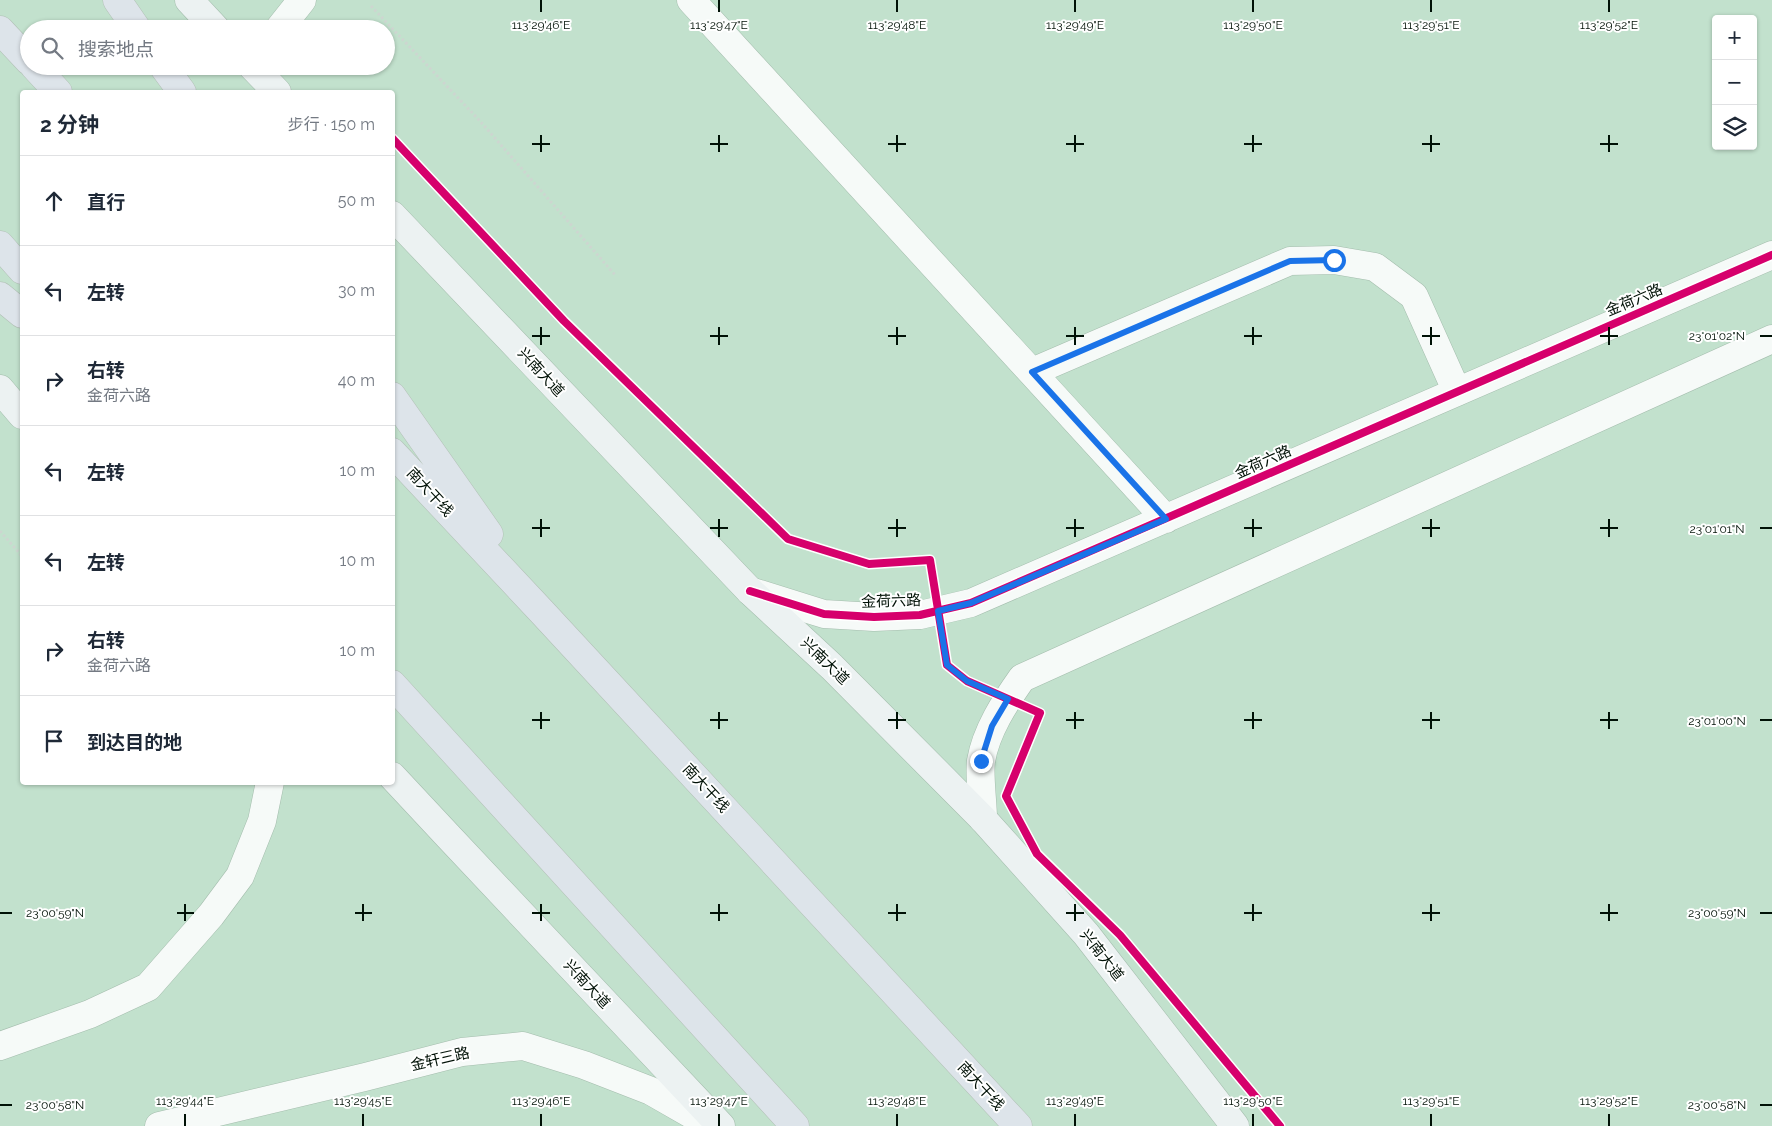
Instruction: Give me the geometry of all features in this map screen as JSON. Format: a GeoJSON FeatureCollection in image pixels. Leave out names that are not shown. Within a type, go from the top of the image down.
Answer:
{"type":"FeatureCollection","features":[{"type":"Feature","properties":{"kind":"highway"},"geometry":{"type":"LineString","coordinates":[[117,0],[131,20]]}},
{"type":"Feature","properties":{"kind":"highway"},"geometry":{"type":"LineString","coordinates":[[0,30],[20,51]]}},
{"type":"Feature","properties":{"kind":"highway"},"geometry":{"type":"LineString","coordinates":[[42,75],[56,90]]}},
{"type":"Feature","properties":{"kind":"highway"},"geometry":{"type":"LineString","coordinates":[[170,75],[181,90]]}},
{"type":"Feature","properties":{"kind":"highway"},"geometry":{"type":"LineString","coordinates":[[0,245],[20,268]]}},
{"type":"Feature","properties":{"kind":"highway"},"geometry":{"type":"LineString","coordinates":[[0,296],[20,312]]}},
{"type":"Feature","properties":{"kind":"highway"},"geometry":{"type":"LineString","coordinates":[[395,400],[542,612]]}},
{"type":"Feature","properties":{"kind":"highway","name":"南大干线"},"geometry":{"type":"LineString","coordinates":[[395,455],[1018,1126]]}},
{"type":"Feature","properties":{"kind":"highway"},"geometry":{"type":"LineString","coordinates":[[395,687],[795,1126]]}},
{"type":"Feature","properties":{"kind":"main road"},"geometry":{"type":"LineString","coordinates":[[189,0],[208,20]]}},
{"type":"Feature","properties":{"kind":"main road"},"geometry":{"type":"LineString","coordinates":[[261,75],[275,90]]}},
{"type":"Feature","properties":{"kind":"main road","name":"兴南大道"},"geometry":{"type":"LineString","coordinates":[[395,218],[750,592],[832,667],[983,819],[1086,934],[1236,1126]]}},
{"type":"Feature","properties":{"kind":"main road"},"geometry":{"type":"LineString","coordinates":[[0,389],[20,412]]}},
{"type":"Feature","properties":{"kind":"main road","name":"兴南大道"},"geometry":{"type":"LineString","coordinates":[[395,779],[721,1126]]}},
{"type":"Feature","properties":{"kind":"street"},"geometry":{"type":"LineString","coordinates":[[286,20],[302,0]]}},
{"type":"Feature","properties":{"kind":"street"},"geometry":{"type":"LineString","coordinates":[[691,0],[1166,519]]}},
{"type":"Feature","properties":{"kind":"street","name":"金荷六路"},"geometry":{"type":"LineString","coordinates":[[750,592],[824,614],[874,617],[920,615],[971,603],[1772,255]]}},
{"type":"Feature","properties":{"kind":"street"},"geometry":{"type":"LineString","coordinates":[[1032,372],[1290,261],[1334,260],[1375,267],[1414,296],[1457,392]]}},
{"type":"Feature","properties":{"kind":"street"},"geometry":{"type":"LineString","coordinates":[[983,819],[981,761],[992,726],[1022,678],[1772,339]]}},
{"type":"Feature","properties":{"kind":"street"},"geometry":{"type":"LineString","coordinates":[[0,1046],[90,1014],[148,987],[211,915],[240,876],[262,821],[269,785]]}},
{"type":"Feature","properties":{"kind":"street","name":"金轩三路"},"geometry":{"type":"LineString","coordinates":[[159,1126],[462,1052],[523,1046],[584,1065],[651,1091],[712,1126]]}},
{"type":"Feature","properties":{"kind":"path"},"geometry":{"type":"LineString","coordinates":[[371,6],[384,20]]}},
{"type":"Feature","properties":{"kind":"path"},"geometry":{"type":"LineString","coordinates":[[395,31],[479,120],[616,276]]}},
{"type":"Feature","properties":{"kind":"path"},"geometry":{"type":"LineString","coordinates":[[0,531],[20,554]]}},
{"type":"Feature","properties":{"kind":"cycle path"},"geometry":{"type":"LineString","coordinates":[[395,141],[564,321],[788,539],[869,564],[930,560],[947,665],[967,681],[1040,713],[1006,796],[1037,854],[1120,935],[1280,1126]]}},
{"type":"Feature","properties":{"kind":"cycle path"},"geometry":{"type":"LineString","coordinates":[[750,591],[824,614],[874,617],[920,615],[971,603],[1772,255]]}},
{"type":"Feature","properties":{"kind":"route"},"geometry":{"type":"LineString","coordinates":[[981,761],[992,726],[1008,699],[967,681],[947,665],[938,611],[971,603],[1166,519],[1032,372],[1290,261],[1334,260]]}}]}
